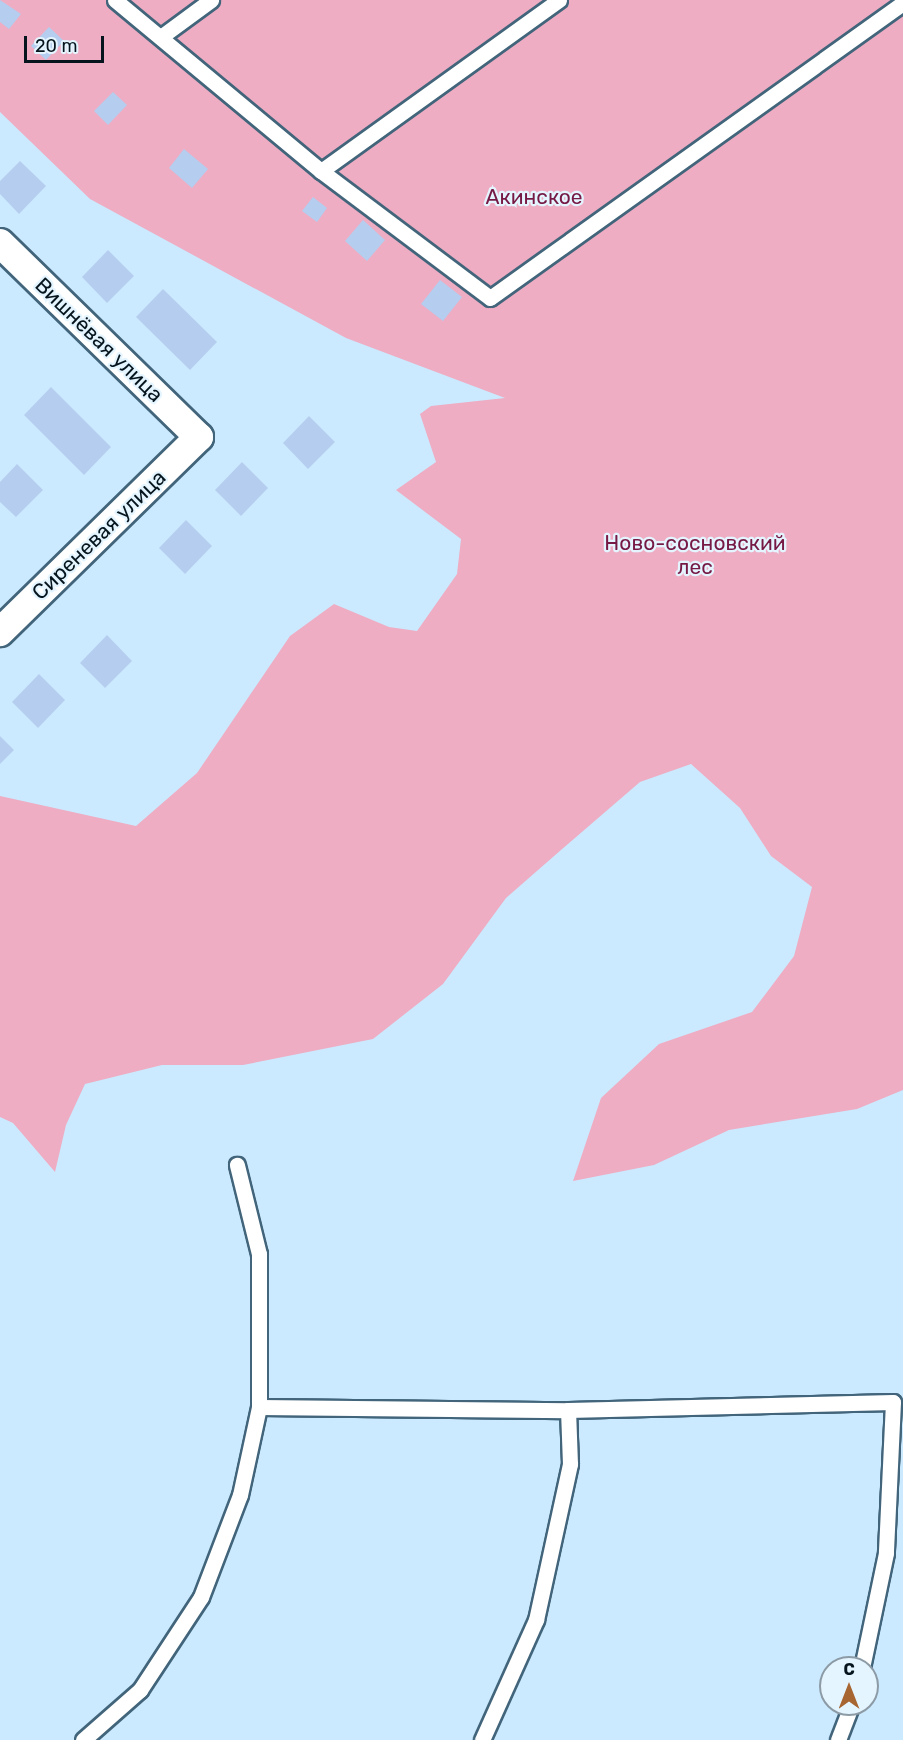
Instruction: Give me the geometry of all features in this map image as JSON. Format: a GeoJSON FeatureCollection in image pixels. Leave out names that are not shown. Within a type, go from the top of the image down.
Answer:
{"type":"FeatureCollection","features":[{"type":"Feature","properties":{"kind":"street","name":"Вишнёвая улица"},"geometry":{"type":"LineString","coordinates":[[0,243],[199,437]]}},
{"type":"Feature","properties":{"kind":"street","name":"Сиреневая улица"},"geometry":{"type":"LineString","coordinates":[[0,632],[199,437]]}},
{"type":"Feature","properties":{"kind":"lane"},"geometry":{"type":"LineString","coordinates":[[115,0],[162,36],[321,171],[490,298],[903,3]]}},
{"type":"Feature","properties":{"kind":"lane"},"geometry":{"type":"LineString","coordinates":[[162,36],[211,0]]}},
{"type":"Feature","properties":{"kind":"lane"},"geometry":{"type":"LineString","coordinates":[[321,171],[559,0]]}},
{"type":"Feature","properties":{"kind":"lane"},"geometry":{"type":"LineString","coordinates":[[83,1740],[140,1690],[201,1597],[240,1495],[259,1407],[259,1254],[237,1165]]}},
{"type":"Feature","properties":{"kind":"lane"},"geometry":{"type":"LineString","coordinates":[[259,1407],[568,1410],[893,1402],[886,1553],[865,1656]]}},
{"type":"Feature","properties":{"kind":"lane"},"geometry":{"type":"LineString","coordinates":[[482,1740],[536,1620],[570,1464],[568,1410]]}},
{"type":"Feature","properties":{"kind":"lane"},"geometry":{"type":"LineString","coordinates":[[838,1740],[847,1716]]}},
{"type":"Feature","properties":{"kind":"green space","name":"Ново-сосновский лес"},"geometry":{"type":"Polygon","coordinates":[[[0,0],[903,0],[903,1090],[857,1109],[729,1130],[654,1165],[573,1181],[601,1098],[659,1044],[752,1012],[794,956],[812,887],[771,856],[740,808],[691,764],[640,782],[561,850],[506,898],[443,984],[373,1039],[243,1065],[162,1065],[85,1084],[66,1125],[55,1172],[13,1123],[0,1117],[0,796],[136,826],[197,773],[290,636],[334,604],[389,627],[417,631],[457,574],[461,539],[396,490],[436,462],[420,414],[431,406],[505,398],[346,338],[90,199],[0,112],[0,0]]]}},
{"type":"Feature","properties":{"kind":"building"},"geometry":{"type":"Polygon","coordinates":[[[0,0],[21,14],[9,29],[0,22],[0,0]]]}},
{"type":"Feature","properties":{"kind":"building"},"geometry":{"type":"Polygon","coordinates":[[[49,27],[64,41],[46,60],[31,46],[49,27]]]}},
{"type":"Feature","properties":{"kind":"building"},"geometry":{"type":"Polygon","coordinates":[[[113,92],[127,105],[108,125],[94,111],[113,92]]]}},
{"type":"Feature","properties":{"kind":"building"},"geometry":{"type":"Polygon","coordinates":[[[184,149],[208,169],[192,188],[169,168],[184,149]]]}},
{"type":"Feature","properties":{"kind":"building"},"geometry":{"type":"Polygon","coordinates":[[[20,161],[46,186],[19,214],[0,194],[0,181],[20,161]]]}},
{"type":"Feature","properties":{"kind":"building"},"geometry":{"type":"Polygon","coordinates":[[[313,197],[327,208],[317,222],[302,211],[313,197]]]}},
{"type":"Feature","properties":{"kind":"building"},"geometry":{"type":"Polygon","coordinates":[[[363,220],[385,240],[367,261],[345,241],[363,220]]]}},
{"type":"Feature","properties":{"kind":"building"},"geometry":{"type":"Polygon","coordinates":[[[108,250],[134,276],[107,303],[82,277],[108,250]]]}},
{"type":"Feature","properties":{"kind":"building"},"geometry":{"type":"Polygon","coordinates":[[[440,280],[462,297],[443,321],[421,304],[440,280]]]}},
{"type":"Feature","properties":{"kind":"building"},"geometry":{"type":"Polygon","coordinates":[[[163,289],[217,342],[190,370],[136,317],[163,289]]]}},
{"type":"Feature","properties":{"kind":"building"},"geometry":{"type":"Polygon","coordinates":[[[51,387],[111,447],[84,475],[24,415],[51,387]]]}},
{"type":"Feature","properties":{"kind":"building"},"geometry":{"type":"Polygon","coordinates":[[[309,416],[335,442],[308,469],[283,443],[309,416]]]}},
{"type":"Feature","properties":{"kind":"building"},"geometry":{"type":"Polygon","coordinates":[[[242,462],[268,488],[241,516],[215,490],[242,462]]]}},
{"type":"Feature","properties":{"kind":"building"},"geometry":{"type":"Polygon","coordinates":[[[17,464],[43,490],[16,517],[0,502],[0,482],[17,464]]]}},
{"type":"Feature","properties":{"kind":"building"},"geometry":{"type":"Polygon","coordinates":[[[186,520],[212,546],[185,574],[159,548],[186,520]]]}},
{"type":"Feature","properties":{"kind":"building"},"geometry":{"type":"Polygon","coordinates":[[[107,635],[132,661],[105,688],[80,663],[107,635]]]}},
{"type":"Feature","properties":{"kind":"building"},"geometry":{"type":"Polygon","coordinates":[[[39,674],[65,700],[38,728],[12,702],[39,674]]]}},
{"type":"Feature","properties":{"kind":"building"},"geometry":{"type":"Polygon","coordinates":[[[0,736],[14,750],[0,764],[0,736]]]}},
{"type":"Feature","properties":{"kind":"park label","name":"Акинское"},"geometry":{"type":"Point","coordinates":[534,197]}}]}
